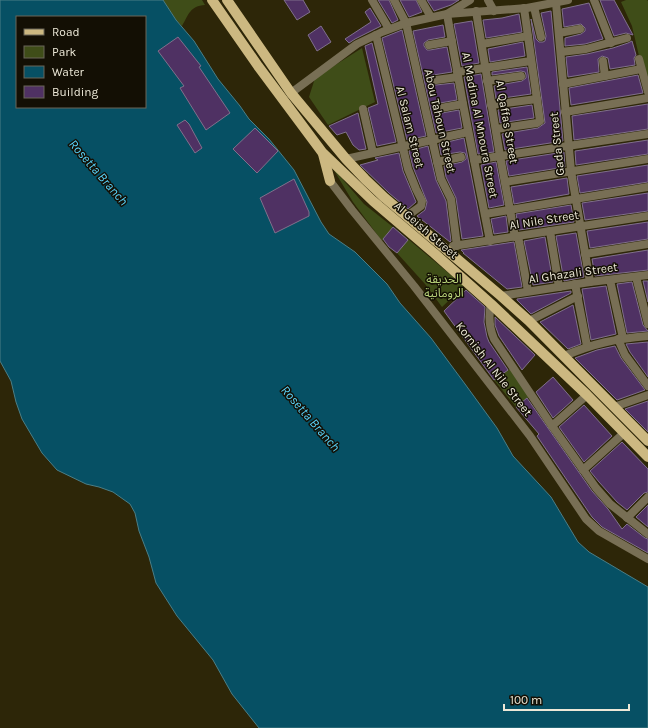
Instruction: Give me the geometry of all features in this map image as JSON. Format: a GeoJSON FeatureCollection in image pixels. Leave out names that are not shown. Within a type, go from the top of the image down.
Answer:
{"type":"FeatureCollection","features":[{"type":"Feature","properties":{"kind":"main road","name":"Al Geish Street"},"geometry":{"type":"LineString","coordinates":[[212,0],[258,66],[322,152],[373,201],[491,304],[648,457]]}},
{"type":"Feature","properties":{"kind":"main road","name":"Al Geish Street"},"geometry":{"type":"LineString","coordinates":[[226,0],[291,93],[346,159],[385,198],[501,296],[529,322],[648,441]]}},
{"type":"Feature","properties":{"kind":"main road"},"geometry":{"type":"LineString","coordinates":[[322,152],[330,181]]}},
{"type":"Feature","properties":{"kind":"street"},"geometry":{"type":"LineString","coordinates":[[372,0],[389,29]]}},
{"type":"Feature","properties":{"kind":"street","name":"Abou Tahoun Street"},"geometry":{"type":"LineString","coordinates":[[394,0],[406,23],[442,183],[450,199],[457,246]]}},
{"type":"Feature","properties":{"kind":"street"},"geometry":{"type":"LineString","coordinates":[[421,0],[430,17]]}},
{"type":"Feature","properties":{"kind":"street"},"geometry":{"type":"LineString","coordinates":[[291,93],[357,44],[406,23],[447,14],[470,0]]}},
{"type":"Feature","properties":{"kind":"street"},"geometry":{"type":"LineString","coordinates":[[488,0],[494,11]]}},
{"type":"Feature","properties":{"kind":"street"},"geometry":{"type":"LineString","coordinates":[[594,0],[611,43]]}},
{"type":"Feature","properties":{"kind":"street"},"geometry":{"type":"LineString","coordinates":[[459,6],[476,11],[494,11],[562,1]]}},
{"type":"Feature","properties":{"kind":"street","name":"Gada Street"},"geometry":{"type":"LineString","coordinates":[[562,1],[559,33],[560,52],[571,171],[590,282]]}},
{"type":"Feature","properties":{"kind":"street"},"geometry":{"type":"LineString","coordinates":[[496,129],[539,122],[540,119],[528,36],[527,6]]}},
{"type":"Feature","properties":{"kind":"street"},"geometry":{"type":"LineString","coordinates":[[527,6],[541,37]]}},
{"type":"Feature","properties":{"kind":"street","name":"Al Qaffas Street"},"geometry":{"type":"LineString","coordinates":[[476,11],[500,156],[528,292]]}},
{"type":"Feature","properties":{"kind":"street","name":"Al Madina Al Mnoura Street"},"geometry":{"type":"LineString","coordinates":[[447,14],[468,132],[490,241]]}},
{"type":"Feature","properties":{"kind":"street"},"geometry":{"type":"LineString","coordinates":[[559,33],[580,29]]}},
{"type":"Feature","properties":{"kind":"street","name":"Al Salam Street"},"geometry":{"type":"LineString","coordinates":[[376,35],[402,147],[411,179],[423,203],[407,216]]}},
{"type":"Feature","properties":{"kind":"street"},"geometry":{"type":"LineString","coordinates":[[482,44],[528,36]]}},
{"type":"Feature","properties":{"kind":"street"},"geometry":{"type":"LineString","coordinates":[[560,52],[586,49],[627,38]]}},
{"type":"Feature","properties":{"kind":"street"},"geometry":{"type":"LineString","coordinates":[[429,45],[452,41]]}},
{"type":"Feature","properties":{"kind":"street"},"geometry":{"type":"LineString","coordinates":[[639,59],[648,92]]}},
{"type":"Feature","properties":{"kind":"street"},"geometry":{"type":"LineString","coordinates":[[436,80],[485,68],[532,61]]}},
{"type":"Feature","properties":{"kind":"street"},"geometry":{"type":"LineString","coordinates":[[603,61],[605,76]]}},
{"type":"Feature","properties":{"kind":"street"},"geometry":{"type":"LineString","coordinates":[[563,84],[641,68]]}},
{"type":"Feature","properties":{"kind":"street"},"geometry":{"type":"LineString","coordinates":[[487,81],[520,76]]}},
{"type":"Feature","properties":{"kind":"street"},"geometry":{"type":"LineString","coordinates":[[566,112],[648,98]]}},
{"type":"Feature","properties":{"kind":"street"},"geometry":{"type":"LineString","coordinates":[[491,105],[537,99]]}},
{"type":"Feature","properties":{"kind":"street"},"geometry":{"type":"LineString","coordinates":[[442,108],[463,104]]}},
{"type":"Feature","properties":{"kind":"street"},"geometry":{"type":"LineString","coordinates":[[362,109],[373,153]]}},
{"type":"Feature","properties":{"kind":"street"},"geometry":{"type":"LineString","coordinates":[[346,159],[468,132]]}},
{"type":"Feature","properties":{"kind":"street"},"geometry":{"type":"LineString","coordinates":[[474,160],[648,134]]}},
{"type":"Feature","properties":{"kind":"street"},"geometry":{"type":"LineString","coordinates":[[437,162],[461,157]]}},
{"type":"Feature","properties":{"kind":"street"},"geometry":{"type":"LineString","coordinates":[[505,182],[648,159]]}},
{"type":"Feature","properties":{"kind":"street","name":"Kornish Al Nile Street"},"geometry":{"type":"LineString","coordinates":[[330,181],[414,286],[530,436],[586,519],[599,531],[648,559]]}},
{"type":"Feature","properties":{"kind":"street"},"geometry":{"type":"LineString","coordinates":[[485,214],[648,187]]}},
{"type":"Feature","properties":{"kind":"street","name":"Al Nile Street"},"geometry":{"type":"LineString","coordinates":[[444,248],[648,216]]}},
{"type":"Feature","properties":{"kind":"street"},"geometry":{"type":"LineString","coordinates":[[550,231],[559,286]]}},
{"type":"Feature","properties":{"kind":"street"},"geometry":{"type":"LineString","coordinates":[[585,254],[648,244]]}},
{"type":"Feature","properties":{"kind":"street","name":"Al Ghazali Street"},"geometry":{"type":"LineString","coordinates":[[501,296],[559,286],[648,275]]}},
{"type":"Feature","properties":{"kind":"street"},"geometry":{"type":"LineString","coordinates":[[636,277],[645,303],[648,324]]}},
{"type":"Feature","properties":{"kind":"street"},"geometry":{"type":"LineString","coordinates":[[610,280],[620,338],[625,355],[648,386]]}},
{"type":"Feature","properties":{"kind":"street"},"geometry":{"type":"LineString","coordinates":[[575,284],[587,346]]}},
{"type":"Feature","properties":{"kind":"street"},"geometry":{"type":"LineString","coordinates":[[529,322],[578,296]]}},
{"type":"Feature","properties":{"kind":"street"},"geometry":{"type":"LineString","coordinates":[[491,304],[489,318],[491,332],[494,339],[552,426],[596,488],[627,518],[648,534]]}},
{"type":"Feature","properties":{"kind":"street"},"geometry":{"type":"LineString","coordinates":[[564,356],[587,346],[620,338],[648,336]]}},
{"type":"Feature","properties":{"kind":"street"},"geometry":{"type":"LineString","coordinates":[[552,426],[586,395]]}},
{"type":"Feature","properties":{"kind":"street"},"geometry":{"type":"LineString","coordinates":[[614,407],[648,395]]}},
{"type":"Feature","properties":{"kind":"street"},"geometry":{"type":"LineString","coordinates":[[583,470],[624,433]]}},
{"type":"Feature","properties":{"kind":"street"},"geometry":{"type":"LineString","coordinates":[[627,518],[648,498]]}},
{"type":"Feature","properties":{"kind":"green space"},"geometry":{"type":"Polygon","coordinates":[[[163,0],[202,0],[205,5],[196,7],[190,11],[182,26],[176,20],[163,0]]]}},
{"type":"Feature","properties":{"kind":"green space"},"geometry":{"type":"Polygon","coordinates":[[[626,0],[648,1],[648,85],[642,69],[632,26],[621,2],[626,0]]]}},
{"type":"Feature","properties":{"kind":"green space"},"geometry":{"type":"Polygon","coordinates":[[[362,48],[375,102],[328,125],[309,97],[315,78],[362,48]]]}},
{"type":"Feature","properties":{"kind":"green space"},"geometry":{"type":"Polygon","coordinates":[[[332,167],[364,204],[393,227],[382,241],[353,202],[332,167]]]}},
{"type":"Feature","properties":{"kind":"green space","name":"الحديقة الرومانية"},"geometry":{"type":"Polygon","coordinates":[[[408,239],[464,286],[442,307],[425,284],[397,253],[408,239]]]}},
{"type":"Feature","properties":{"kind":"green space"},"geometry":{"type":"Polygon","coordinates":[[[511,368],[532,395],[516,407],[494,380],[511,368]]]}},
{"type":"Feature","properties":{"kind":"water","name":"Rosetta Branch"},"geometry":{"type":"Polygon","coordinates":[[[0,0],[163,0],[176,20],[194,41],[218,79],[249,119],[269,139],[294,170],[321,222],[329,234],[355,252],[387,284],[400,303],[431,338],[497,428],[513,456],[551,497],[578,542],[589,552],[648,587],[648,728],[259,728],[232,694],[213,660],[177,616],[156,583],[149,557],[139,531],[135,513],[130,504],[113,492],[86,484],[57,470],[42,453],[22,419],[11,381],[0,361],[0,0]]]}},
{"type":"Feature","properties":{"kind":"building"},"geometry":{"type":"Polygon","coordinates":[[[284,0],[303,0],[310,12],[297,20],[284,0]]]}},
{"type":"Feature","properties":{"kind":"building"},"geometry":{"type":"Polygon","coordinates":[[[378,0],[389,0],[398,20],[392,23],[378,0]]]}},
{"type":"Feature","properties":{"kind":"building"},"geometry":{"type":"Polygon","coordinates":[[[400,0],[416,0],[422,12],[409,17],[400,0]]]}},
{"type":"Feature","properties":{"kind":"building"},"geometry":{"type":"Polygon","coordinates":[[[427,0],[459,0],[451,5],[434,11],[427,0]]]}},
{"type":"Feature","properties":{"kind":"building"},"geometry":{"type":"Polygon","coordinates":[[[600,0],[614,0],[633,35],[626,33],[614,36],[600,0]]]}},
{"type":"Feature","properties":{"kind":"building"},"geometry":{"type":"Polygon","coordinates":[[[589,3],[603,39],[585,44],[565,46],[565,38],[581,34],[585,31],[585,28],[581,24],[564,27],[562,9],[589,3]]]}},
{"type":"Feature","properties":{"kind":"building"},"geometry":{"type":"Polygon","coordinates":[[[370,8],[381,26],[349,43],[345,39],[371,22],[365,12],[370,8]]]}},
{"type":"Feature","properties":{"kind":"building"},"geometry":{"type":"Polygon","coordinates":[[[551,11],[563,141],[505,150],[502,134],[538,128],[545,123],[531,19],[536,39],[539,42],[543,42],[545,41],[546,36],[541,13],[551,11]]]}},
{"type":"Feature","properties":{"kind":"building"},"geometry":{"type":"Polygon","coordinates":[[[519,14],[522,32],[486,38],[483,20],[519,14]]]}},
{"type":"Feature","properties":{"kind":"building"},"geometry":{"type":"Polygon","coordinates":[[[472,21],[479,63],[462,66],[454,24],[472,21]]]}},
{"type":"Feature","properties":{"kind":"building"},"geometry":{"type":"Polygon","coordinates":[[[443,25],[445,37],[428,40],[424,43],[424,46],[427,50],[447,47],[452,72],[433,75],[431,81],[434,85],[454,83],[457,100],[440,103],[436,106],[436,109],[439,113],[459,110],[462,128],[436,133],[413,31],[443,25]]]}},
{"type":"Feature","properties":{"kind":"building"},"geometry":{"type":"Polygon","coordinates":[[[321,26],[331,42],[317,51],[308,35],[321,26]]]}},
{"type":"Feature","properties":{"kind":"building"},"geometry":{"type":"Polygon","coordinates":[[[402,30],[426,136],[407,140],[382,38],[402,30]]]}},
{"type":"Feature","properties":{"kind":"building"},"geometry":{"type":"Polygon","coordinates":[[[178,37],[201,66],[199,67],[230,113],[206,130],[180,88],[184,86],[158,51],[178,37]]]}},
{"type":"Feature","properties":{"kind":"building"},"geometry":{"type":"Polygon","coordinates":[[[632,41],[636,55],[634,58],[635,65],[610,69],[608,58],[602,56],[598,59],[599,72],[568,77],[566,57],[613,48],[632,41]]]}},
{"type":"Feature","properties":{"kind":"building"},"geometry":{"type":"Polygon","coordinates":[[[523,42],[525,56],[490,62],[488,49],[523,42]]]}},
{"type":"Feature","properties":{"kind":"building"},"geometry":{"type":"Polygon","coordinates":[[[372,43],[396,142],[377,146],[368,108],[378,104],[365,46],[372,43]]]}},
{"type":"Feature","properties":{"kind":"building"},"geometry":{"type":"Polygon","coordinates":[[[527,67],[531,94],[496,99],[494,86],[522,81],[526,78],[526,75],[525,72],[521,71],[492,75],[492,72],[527,67]]]}},
{"type":"Feature","properties":{"kind":"building"},"geometry":{"type":"Polygon","coordinates":[[[481,74],[494,152],[478,154],[464,77],[481,74]]]}},
{"type":"Feature","properties":{"kind":"building"},"geometry":{"type":"Polygon","coordinates":[[[638,75],[643,93],[571,105],[569,88],[638,75]]]}},
{"type":"Feature","properties":{"kind":"building"},"geometry":{"type":"Polygon","coordinates":[[[648,104],[648,129],[574,140],[572,116],[648,104]]]}},
{"type":"Feature","properties":{"kind":"building"},"geometry":{"type":"Polygon","coordinates":[[[532,105],[534,118],[500,123],[498,110],[532,105]]]}},
{"type":"Feature","properties":{"kind":"building"},"geometry":{"type":"Polygon","coordinates":[[[358,113],[366,149],[359,150],[353,145],[346,132],[337,135],[329,126],[358,113]]]}},
{"type":"Feature","properties":{"kind":"building"},"geometry":{"type":"Polygon","coordinates":[[[185,120],[189,124],[202,148],[195,153],[177,125],[185,120]]]}},
{"type":"Feature","properties":{"kind":"building"},"geometry":{"type":"Polygon","coordinates":[[[255,128],[278,151],[257,173],[233,149],[255,128]]]}},
{"type":"Feature","properties":{"kind":"building"},"geometry":{"type":"Polygon","coordinates":[[[464,138],[483,236],[462,239],[456,198],[446,177],[444,166],[462,162],[466,159],[466,156],[465,153],[460,152],[441,155],[439,144],[464,138]]]}},
{"type":"Feature","properties":{"kind":"building"},"geometry":{"type":"Polygon","coordinates":[[[648,140],[648,154],[576,165],[575,151],[648,140]]]}},
{"type":"Feature","properties":{"kind":"building"},"geometry":{"type":"Polygon","coordinates":[[[428,146],[436,180],[446,201],[450,242],[417,216],[425,210],[427,202],[413,167],[409,151],[428,146]]]}},
{"type":"Feature","properties":{"kind":"building"},"geometry":{"type":"Polygon","coordinates":[[[564,152],[565,167],[509,176],[506,161],[564,152]]]}},
{"type":"Feature","properties":{"kind":"building"},"geometry":{"type":"Polygon","coordinates":[[[399,153],[403,171],[416,202],[408,209],[360,165],[378,160],[375,158],[399,153]]]}},
{"type":"Feature","properties":{"kind":"building"},"geometry":{"type":"Polygon","coordinates":[[[496,162],[504,205],[489,208],[481,165],[496,162]]]}},
{"type":"Feature","properties":{"kind":"building"},"geometry":{"type":"Polygon","coordinates":[[[648,165],[648,182],[580,193],[577,176],[648,165]]]}},
{"type":"Feature","properties":{"kind":"building"},"geometry":{"type":"Polygon","coordinates":[[[567,178],[569,194],[514,204],[511,187],[567,178]]]}},
{"type":"Feature","properties":{"kind":"building"},"geometry":{"type":"Polygon","coordinates":[[[294,179],[309,212],[309,216],[275,233],[260,198],[294,179]]]}},
{"type":"Feature","properties":{"kind":"building"},"geometry":{"type":"Polygon","coordinates":[[[648,193],[648,211],[585,220],[582,203],[648,193]]]}},
{"type":"Feature","properties":{"kind":"building"},"geometry":{"type":"Polygon","coordinates":[[[571,205],[574,222],[519,230],[516,214],[571,205]]]}},
{"type":"Feature","properties":{"kind":"building"},"geometry":{"type":"Polygon","coordinates":[[[506,216],[508,232],[494,234],[491,219],[506,216]]]}},
{"type":"Feature","properties":{"kind":"building"},"geometry":{"type":"Polygon","coordinates":[[[648,222],[648,239],[590,248],[587,231],[648,222]]]}},
{"type":"Feature","properties":{"kind":"building"},"geometry":{"type":"Polygon","coordinates":[[[393,227],[408,240],[397,253],[389,247],[383,239],[393,227]]]}},
{"type":"Feature","properties":{"kind":"building"},"geometry":{"type":"Polygon","coordinates":[[[576,233],[584,277],[564,281],[556,236],[576,233]]]}},
{"type":"Feature","properties":{"kind":"building"},"geometry":{"type":"Polygon","coordinates":[[[545,237],[553,282],[533,285],[524,241],[545,237]]]}},
{"type":"Feature","properties":{"kind":"building"},"geometry":{"type":"Polygon","coordinates":[[[514,242],[522,287],[507,289],[461,250],[514,242]]]}},
{"type":"Feature","properties":{"kind":"building"},"geometry":{"type":"Polygon","coordinates":[[[648,250],[648,270],[595,276],[592,259],[648,250]]]}},
{"type":"Feature","properties":{"kind":"building"},"geometry":{"type":"Polygon","coordinates":[[[643,281],[648,281],[648,302],[643,281]]]}},
{"type":"Feature","properties":{"kind":"building"},"geometry":{"type":"Polygon","coordinates":[[[632,282],[643,325],[648,331],[627,333],[617,284],[632,282]]]}},
{"type":"Feature","properties":{"kind":"building"},"geometry":{"type":"Polygon","coordinates":[[[606,286],[616,334],[591,340],[582,289],[606,286]]]}},
{"type":"Feature","properties":{"kind":"building"},"geometry":{"type":"Polygon","coordinates":[[[466,290],[485,307],[484,322],[487,337],[508,370],[494,380],[444,311],[466,290]]]}},
{"type":"Feature","properties":{"kind":"building"},"geometry":{"type":"Polygon","coordinates":[[[571,291],[571,293],[531,314],[517,300],[517,299],[571,291]]]}},
{"type":"Feature","properties":{"kind":"building"},"geometry":{"type":"Polygon","coordinates":[[[573,305],[581,344],[568,349],[540,322],[573,305]]]}},
{"type":"Feature","properties":{"kind":"building"},"geometry":{"type":"Polygon","coordinates":[[[495,317],[535,355],[522,370],[499,336],[495,325],[495,317]]]}},
{"type":"Feature","properties":{"kind":"building"},"geometry":{"type":"Polygon","coordinates":[[[648,342],[648,377],[626,344],[648,342]]]}},
{"type":"Feature","properties":{"kind":"building"},"geometry":{"type":"Polygon","coordinates":[[[615,346],[621,358],[645,390],[617,400],[575,358],[597,350],[615,346]]]}},
{"type":"Feature","properties":{"kind":"building"},"geometry":{"type":"Polygon","coordinates":[[[553,377],[573,400],[553,418],[536,392],[553,377]]]}},
{"type":"Feature","properties":{"kind":"building"},"geometry":{"type":"Polygon","coordinates":[[[527,398],[592,491],[608,509],[622,529],[627,524],[648,539],[648,553],[602,527],[592,517],[537,436],[539,434],[516,407],[527,398]]]}},
{"type":"Feature","properties":{"kind":"building"},"geometry":{"type":"Polygon","coordinates":[[[648,401],[648,432],[625,409],[648,401]]]}},
{"type":"Feature","properties":{"kind":"building"},"geometry":{"type":"Polygon","coordinates":[[[584,405],[612,436],[584,462],[559,427],[584,405]]]}},
{"type":"Feature","properties":{"kind":"building"},"geometry":{"type":"Polygon","coordinates":[[[622,442],[648,469],[648,492],[644,493],[627,510],[617,502],[590,471],[622,442]]]}},
{"type":"Feature","properties":{"kind":"building"},"geometry":{"type":"Polygon","coordinates":[[[648,505],[648,527],[636,517],[648,505]]]}}]}
